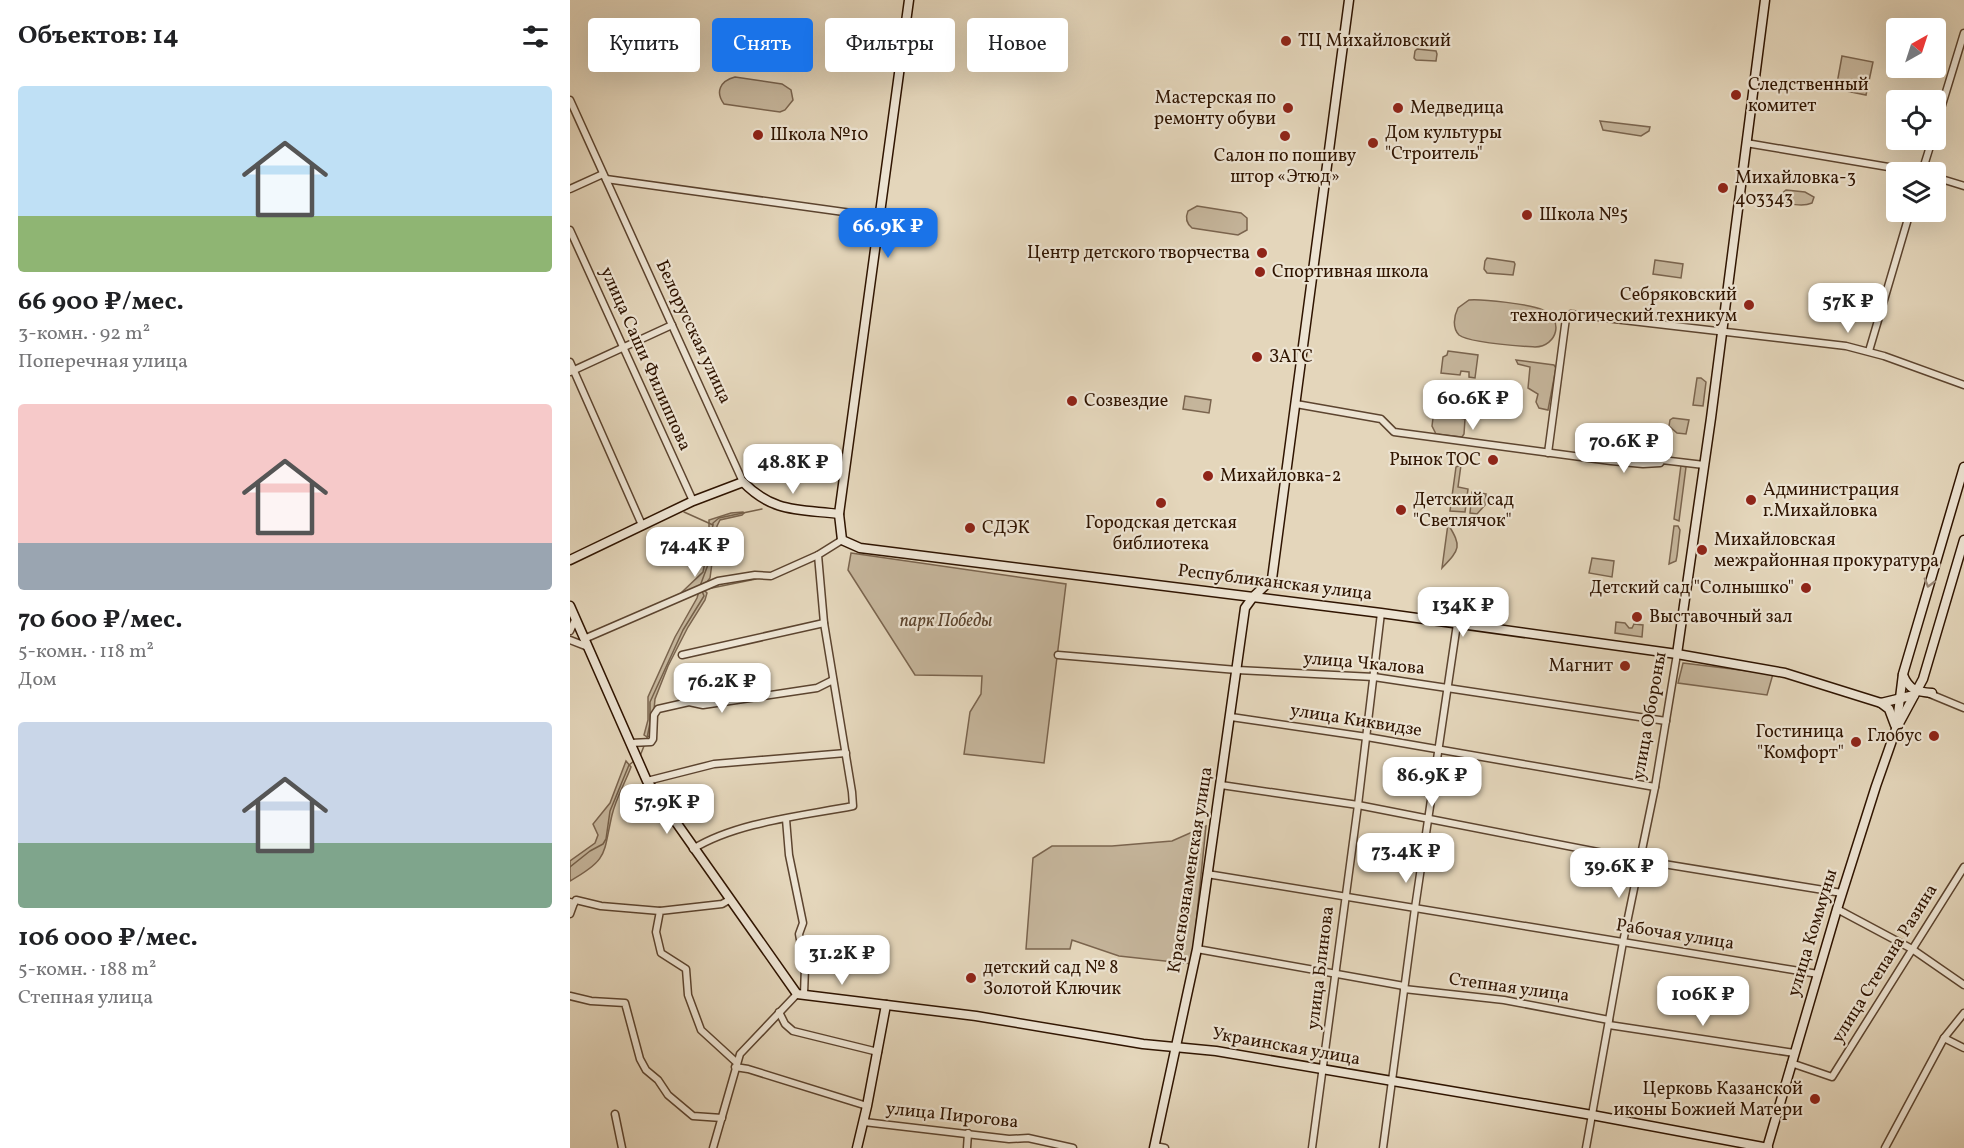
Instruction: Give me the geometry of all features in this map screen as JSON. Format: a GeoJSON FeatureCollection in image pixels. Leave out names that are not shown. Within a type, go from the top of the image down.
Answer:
{"type":"FeatureCollection","features":[{"type":"Feature","properties":{"kind":"street"},"geometry":{"type":"LineString","coordinates":[[570,640],[586,643],[718,581],[755,575],[771,576],[818,555],[842,540],[839,514],[909,0]]}},
{"type":"Feature","properties":{"kind":"street"},"geometry":{"type":"LineString","coordinates":[[1280,601],[1272,590],[1272,579],[1348,0]]}},
{"type":"Feature","properties":{"kind":"street","name":"улица Обороны"},"geometry":{"type":"LineString","coordinates":[[1586,1148],[1623,942],[1655,787],[1677,654],[1765,0]]}},
{"type":"Feature","properties":{"kind":"street"},"geometry":{"type":"LineString","coordinates":[[1946,92],[1964,33]]}},
{"type":"Feature","properties":{"kind":"street","name":"Белорусская улица"},"geometry":{"type":"LineString","coordinates":[[570,100],[743,482],[762,499],[774,504],[839,514]]}},
{"type":"Feature","properties":{"kind":"street"},"geometry":{"type":"LineString","coordinates":[[1746,144],[1886,167]]}},
{"type":"Feature","properties":{"kind":"street"},"geometry":{"type":"LineString","coordinates":[[570,189],[604,176],[880,217]]}},
{"type":"Feature","properties":{"kind":"street"},"geometry":{"type":"LineString","coordinates":[[1946,180],[1964,186]]}},
{"type":"Feature","properties":{"kind":"street"},"geometry":{"type":"LineString","coordinates":[[1869,351],[1907,222]]}},
{"type":"Feature","properties":{"kind":"street","name":"улица Саши Филиппова"},"geometry":{"type":"LineString","coordinates":[[570,230],[693,501]]}},
{"type":"Feature","properties":{"kind":"street"},"geometry":{"type":"LineString","coordinates":[[1548,453],[1566,318],[1571,314],[1818,342],[1869,351],[1964,385]]}},
{"type":"Feature","properties":{"kind":"street"},"geometry":{"type":"LineString","coordinates":[[572,372],[672,325]]}},
{"type":"Feature","properties":{"kind":"street"},"geometry":{"type":"LineString","coordinates":[[570,362],[572,372],[642,525]]}},
{"type":"Feature","properties":{"kind":"street"},"geometry":{"type":"LineString","coordinates":[[1296,405],[1381,419],[1394,432],[1642,464],[1660,463],[1662,459],[1704,465]]}},
{"type":"Feature","properties":{"kind":"street","name":"улица Коммуны"},"geometry":{"type":"LineString","coordinates":[[1896,729],[1903,674],[1964,467]]}},
{"type":"Feature","properties":{"kind":"street"},"geometry":{"type":"LineString","coordinates":[[570,560],[693,501],[743,482]]}},
{"type":"Feature","properties":{"kind":"street","name":"Республиканская улица"},"geometry":{"type":"LineString","coordinates":[[842,540],[860,548],[1253,597],[1677,654],[1785,673],[1881,703],[1915,693],[1932,693]]}},
{"type":"Feature","properties":{"kind":"street","name":"улица Коммуны"},"geometry":{"type":"LineString","coordinates":[[1768,1148],[1837,909],[1896,729],[1923,679],[1963,546]]}},
{"type":"Feature","properties":{"kind":"street"},"geometry":{"type":"LineString","coordinates":[[693,849],[710,839],[786,819],[853,806],[824,623],[818,555]]}},
{"type":"Feature","properties":{"kind":"street","name":"Краснознаменская улица"},"geometry":{"type":"LineString","coordinates":[[1155,1147],[1197,949],[1245,608],[1272,579]]}},
{"type":"Feature","properties":{"kind":"street"},"geometry":{"type":"LineString","coordinates":[[1235,595],[1245,608]]}},
{"type":"Feature","properties":{"kind":"street"},"geometry":{"type":"LineString","coordinates":[[570,606],[647,781],[729,900],[800,994]]}},
{"type":"Feature","properties":{"kind":"street","name":"улица Блинова"},"geometry":{"type":"LineString","coordinates":[[1312,1148],[1324,1071],[1381,614]]}},
{"type":"Feature","properties":{"kind":"street"},"geometry":{"type":"LineString","coordinates":[[570,631],[575,620]]}},
{"type":"Feature","properties":{"kind":"street"},"geometry":{"type":"LineString","coordinates":[[682,656],[824,623]]}},
{"type":"Feature","properties":{"kind":"street"},"geometry":{"type":"LineString","coordinates":[[1383,1148],[1415,908],[1457,624]]}},
{"type":"Feature","properties":{"kind":"street","name":"улица Чкалова"},"geometry":{"type":"LineString","coordinates":[[1058,655],[1236,670],[1374,677],[1666,721]]}},
{"type":"Feature","properties":{"kind":"street"},"geometry":{"type":"LineString","coordinates":[[1903,674],[1917,683],[1923,679],[1926,688],[1932,693],[1964,708]]}},
{"type":"Feature","properties":{"kind":"street"},"geometry":{"type":"LineString","coordinates":[[1903,674],[1908,686],[1915,693]]}},
{"type":"Feature","properties":{"kind":"street"},"geometry":{"type":"LineString","coordinates":[[631,743],[651,742],[654,739],[654,715],[658,709],[689,702],[703,705],[817,688],[833,680]]}},
{"type":"Feature","properties":{"kind":"street"},"geometry":{"type":"LineString","coordinates":[[1881,703],[1889,709],[1896,729]]}},
{"type":"Feature","properties":{"kind":"street","name":"улица Киквидзе"},"geometry":{"type":"LineString","coordinates":[[1231,717],[1366,737],[1655,787]]}},
{"type":"Feature","properties":{"kind":"street"},"geometry":{"type":"LineString","coordinates":[[647,781],[714,764],[846,753]]}},
{"type":"Feature","properties":{"kind":"street"},"geometry":{"type":"LineString","coordinates":[[1221,785],[1358,805],[1639,860],[1842,894]]}},
{"type":"Feature","properties":{"kind":"street"},"geometry":{"type":"LineString","coordinates":[[713,1148],[736,1065],[746,1047],[779,1012],[800,994],[805,967],[799,934],[803,924],[789,855],[786,819]]}},
{"type":"Feature","properties":{"kind":"street","name":"улица Степана Разина"},"geometry":{"type":"LineString","coordinates":[[1791,1063],[1832,1077],[1964,867]]}},
{"type":"Feature","properties":{"kind":"street","name":"Рабочая улица"},"geometry":{"type":"LineString","coordinates":[[1207,874],[1818,974]]}},
{"type":"Feature","properties":{"kind":"street"},"geometry":{"type":"LineString","coordinates":[[570,914],[572,903],[576,900],[601,906],[660,911],[722,904],[729,900]]}},
{"type":"Feature","properties":{"kind":"street"},"geometry":{"type":"LineString","coordinates":[[1837,909],[1912,949],[1964,985]]}},
{"type":"Feature","properties":{"kind":"street"},"geometry":{"type":"LineString","coordinates":[[660,911],[656,932],[661,953],[686,969],[688,995],[701,1030],[736,1065],[867,1106]]}},
{"type":"Feature","properties":{"kind":"street","name":"Степная улица"},"geometry":{"type":"LineString","coordinates":[[1197,949],[1404,987],[1504,1000],[1609,1022],[1794,1053]]}},
{"type":"Feature","properties":{"kind":"street","name":"Украинская улица"},"geometry":{"type":"LineString","coordinates":[[800,994],[976,1016],[1143,1044],[1216,1051],[1592,1115],[1768,1148]]}},
{"type":"Feature","properties":{"kind":"street"},"geometry":{"type":"LineString","coordinates":[[570,996],[591,1001],[625,1003],[640,1059],[646,1070],[658,1080],[668,1095],[693,1116],[722,1118]]}},
{"type":"Feature","properties":{"kind":"street"},"geometry":{"type":"LineString","coordinates":[[857,1148],[886,1005]]}},
{"type":"Feature","properties":{"kind":"street"},"geometry":{"type":"LineString","coordinates":[[779,1012],[785,1024],[793,1031],[878,1052]]}},
{"type":"Feature","properties":{"kind":"street"},"geometry":{"type":"LineString","coordinates":[[1885,1148],[1944,1038],[1964,1013]]}},
{"type":"Feature","properties":{"kind":"street"},"geometry":{"type":"LineString","coordinates":[[1944,1038],[1964,1048]]}},
{"type":"Feature","properties":{"kind":"street"},"geometry":{"type":"LineString","coordinates":[[615,1114],[622,1148]]}},
{"type":"Feature","properties":{"kind":"street","name":"улица Пирогова"},"geometry":{"type":"LineString","coordinates":[[864,1122],[1009,1139],[1028,1138],[1073,1148]]}},
{"type":"Feature","properties":{"kind":"street"},"geometry":{"type":"LineString","coordinates":[[967,1148],[969,1133]]}},
{"type":"Feature","properties":{"kind":"street"},"geometry":{"type":"LineString","coordinates":[[1155,1147],[1165,1148]]}},
{"type":"Feature","properties":{"kind":"green space"},"geometry":{"type":"Polygon","coordinates":[[[1417,49],[1436,51],[1436,61],[1416,60],[1414,58],[1417,49]]]}},
{"type":"Feature","properties":{"kind":"green space"},"geometry":{"type":"Polygon","coordinates":[[[1842,56],[1873,62],[1866,95],[1836,89],[1842,56]]]}},
{"type":"Feature","properties":{"kind":"green space"},"geometry":{"type":"Polygon","coordinates":[[[735,77],[782,84],[791,90],[793,100],[785,110],[780,112],[724,104],[721,100],[720,88],[726,81],[735,77]]]}},
{"type":"Feature","properties":{"kind":"green space"},"geometry":{"type":"Polygon","coordinates":[[[1600,121],[1650,127],[1649,131],[1641,136],[1603,130],[1600,121]]]}},
{"type":"Feature","properties":{"kind":"green space"},"geometry":{"type":"Polygon","coordinates":[[[1786,190],[1805,192],[1814,197],[1812,203],[1800,205],[1787,202],[1780,198],[1786,190]]]}},
{"type":"Feature","properties":{"kind":"green space"},"geometry":{"type":"Polygon","coordinates":[[[1197,206],[1241,213],[1247,218],[1247,230],[1238,235],[1192,228],[1187,222],[1188,211],[1197,206]]]}},
{"type":"Feature","properties":{"kind":"green space"},"geometry":{"type":"Polygon","coordinates":[[[1487,258],[1514,262],[1513,275],[1487,273],[1484,269],[1487,258]]]}},
{"type":"Feature","properties":{"kind":"green space"},"geometry":{"type":"Polygon","coordinates":[[[1655,260],[1683,264],[1681,278],[1653,274],[1655,260]]]}},
{"type":"Feature","properties":{"kind":"green space"},"geometry":{"type":"Polygon","coordinates":[[[1469,300],[1506,302],[1543,310],[1554,319],[1556,325],[1553,337],[1549,342],[1535,347],[1495,344],[1465,338],[1457,332],[1455,318],[1458,308],[1469,300]]]}},
{"type":"Feature","properties":{"kind":"green space"},"geometry":{"type":"Polygon","coordinates":[[[1448,351],[1478,355],[1475,378],[1469,377],[1469,372],[1461,371],[1460,375],[1441,373],[1443,357],[1448,351]]]}},
{"type":"Feature","properties":{"kind":"green space"},"geometry":{"type":"Polygon","coordinates":[[[1516,360],[1554,365],[1556,368],[1548,410],[1539,408],[1536,402],[1538,394],[1528,388],[1530,367],[1518,364],[1516,360]]]}},
{"type":"Feature","properties":{"kind":"green space"},"geometry":{"type":"Polygon","coordinates":[[[1697,378],[1706,382],[1703,406],[1693,405],[1697,378]]]}},
{"type":"Feature","properties":{"kind":"green space"},"geometry":{"type":"Polygon","coordinates":[[[1185,396],[1211,400],[1209,413],[1183,409],[1185,396]]]}},
{"type":"Feature","properties":{"kind":"green space"},"geometry":{"type":"Polygon","coordinates":[[[1437,400],[1443,402],[1442,415],[1465,419],[1462,437],[1436,434],[1432,426],[1437,400]]]}},
{"type":"Feature","properties":{"kind":"green space"},"geometry":{"type":"Polygon","coordinates":[[[1673,418],[1689,420],[1686,434],[1677,433],[1669,426],[1673,418]]]}},
{"type":"Feature","properties":{"kind":"green space"},"geometry":{"type":"Polygon","coordinates":[[[1461,465],[1458,487],[1468,489],[1465,512],[1450,511],[1456,467],[1461,465]]]}},
{"type":"Feature","properties":{"kind":"green space"},"geometry":{"type":"Polygon","coordinates":[[[1681,465],[1686,467],[1679,521],[1674,519],[1681,465]]]}},
{"type":"Feature","properties":{"kind":"green space"},"geometry":{"type":"Polygon","coordinates":[[[1472,492],[1486,494],[1485,505],[1477,514],[1470,513],[1472,492]]]}},
{"type":"Feature","properties":{"kind":"green space"},"geometry":{"type":"Polygon","coordinates":[[[743,512],[742,515],[720,520],[717,526],[710,578],[707,582],[682,592],[703,572],[709,542],[709,520],[743,512]]]}},
{"type":"Feature","properties":{"kind":"green space"},"geometry":{"type":"Polygon","coordinates":[[[1448,524],[1456,538],[1457,547],[1456,552],[1442,568],[1448,524]]]}},
{"type":"Feature","properties":{"kind":"green space"},"geometry":{"type":"Polygon","coordinates":[[[1674,526],[1678,526],[1680,530],[1677,556],[1676,561],[1669,564],[1674,526]]]}},
{"type":"Feature","properties":{"kind":"green space","name":"парк Победы"},"geometry":{"type":"Polygon","coordinates":[[[851,553],[1066,584],[1044,763],[964,754],[970,712],[981,694],[982,676],[915,675],[848,570],[851,553]]]}},
{"type":"Feature","properties":{"kind":"green space"},"geometry":{"type":"Polygon","coordinates":[[[1592,558],[1614,561],[1612,577],[1589,573],[1592,558]]]}},
{"type":"Feature","properties":{"kind":"green space"},"geometry":{"type":"Polygon","coordinates":[[[704,590],[707,593],[705,600],[668,666],[655,699],[652,732],[647,737],[644,735],[648,720],[648,697],[699,591],[704,590]]]}},
{"type":"Feature","properties":{"kind":"green space"},"geometry":{"type":"Polygon","coordinates":[[[1616,622],[1625,623],[1629,628],[1632,628],[1634,624],[1643,625],[1642,637],[1615,633],[1616,622]]]}},
{"type":"Feature","properties":{"kind":"green space"},"geometry":{"type":"Polygon","coordinates":[[[1683,663],[1773,674],[1767,695],[1678,683],[1683,663]]]}},
{"type":"Feature","properties":{"kind":"green space"},"geometry":{"type":"Polygon","coordinates":[[[626,761],[631,767],[614,809],[602,854],[592,867],[570,881],[570,861],[595,843],[598,835],[593,824],[610,803],[626,761]]]}},
{"type":"Feature","properties":{"kind":"green space"},"geometry":{"type":"Polygon","coordinates":[[[1206,826],[1192,964],[1119,956],[1072,940],[1070,949],[1026,949],[1033,858],[1052,846],[1112,846],[1172,841],[1206,826]]]}},
{"type":"Feature","properties":{"kind":"waterway"},"geometry":{"type":"LineString","coordinates":[[700,586],[709,562],[713,523],[719,518],[762,509]]}},
{"type":"Feature","properties":{"kind":"waterway"},"geometry":{"type":"LineString","coordinates":[[684,512],[713,525]]}},
{"type":"Feature","properties":{"kind":"waterway"},"geometry":{"type":"LineString","coordinates":[[707,589],[756,579]]}},
{"type":"Feature","properties":{"kind":"waterway"},"geometry":{"type":"LineString","coordinates":[[647,738],[650,702],[683,630],[704,596],[702,591]]}},
{"type":"Feature","properties":{"kind":"waterway"},"geometry":{"type":"LineString","coordinates":[[640,756],[644,746]]}},
{"type":"Feature","properties":{"kind":"waterway"},"geometry":{"type":"LineString","coordinates":[[570,867],[603,844],[606,839],[610,811],[629,765],[634,761]]}},
{"type":"Feature","properties":{"kind":"place","name":"ТЦ Михайловский"},"geometry":{"type":"Point","coordinates":[1286,41]}},
{"type":"Feature","properties":{"kind":"place","name":"Следственный комитет"},"geometry":{"type":"Point","coordinates":[1736,95]}},
{"type":"Feature","properties":{"kind":"place","name":"Мастерская по ремонту обуви"},"geometry":{"type":"Point","coordinates":[1288,108]}},
{"type":"Feature","properties":{"kind":"place","name":"Медведица"},"geometry":{"type":"Point","coordinates":[1398,108]}},
{"type":"Feature","properties":{"kind":"place","name":"Школа №10"},"geometry":{"type":"Point","coordinates":[758,135]}},
{"type":"Feature","properties":{"kind":"place","name":"Салон по пошиву штор «Этюд»"},"geometry":{"type":"Point","coordinates":[1285,136]}},
{"type":"Feature","properties":{"kind":"place","name":"Дом культуры \"Строитель\""},"geometry":{"type":"Point","coordinates":[1373,143]}},
{"type":"Feature","properties":{"kind":"place","name":"Михайловка-3 403343"},"geometry":{"type":"Point","coordinates":[1723,188]}},
{"type":"Feature","properties":{"kind":"place","name":"Школа №5"},"geometry":{"type":"Point","coordinates":[1527,215]}},
{"type":"Feature","properties":{"kind":"place","name":"Центр детского творчества"},"geometry":{"type":"Point","coordinates":[1262,253]}},
{"type":"Feature","properties":{"kind":"place","name":"Спортивная школа"},"geometry":{"type":"Point","coordinates":[1260,272]}},
{"type":"Feature","properties":{"kind":"place","name":"Себряковский технологический техникум"},"geometry":{"type":"Point","coordinates":[1749,305]}},
{"type":"Feature","properties":{"kind":"place","name":"ЗАГС"},"geometry":{"type":"Point","coordinates":[1257,357]}},
{"type":"Feature","properties":{"kind":"place","name":"Созвездие"},"geometry":{"type":"Point","coordinates":[1072,401]}},
{"type":"Feature","properties":{"kind":"place","name":"Рынок ТОС"},"geometry":{"type":"Point","coordinates":[1493,460]}},
{"type":"Feature","properties":{"kind":"place","name":"Михайловка-2"},"geometry":{"type":"Point","coordinates":[1208,476]}},
{"type":"Feature","properties":{"kind":"place","name":"Администрация г.Михайловка"},"geometry":{"type":"Point","coordinates":[1751,500]}},
{"type":"Feature","properties":{"kind":"place","name":"Городская детская библиотека"},"geometry":{"type":"Point","coordinates":[1161,503]}},
{"type":"Feature","properties":{"kind":"place","name":"Детский сад \"Светлячок\""},"geometry":{"type":"Point","coordinates":[1401,510]}},
{"type":"Feature","properties":{"kind":"place","name":"СДЭК"},"geometry":{"type":"Point","coordinates":[970,528]}},
{"type":"Feature","properties":{"kind":"place","name":"Михайловская межрайонная прокуратура"},"geometry":{"type":"Point","coordinates":[1702,550]}},
{"type":"Feature","properties":{"kind":"place","name":"Детский сад \"Солнышко\""},"geometry":{"type":"Point","coordinates":[1806,588]}},
{"type":"Feature","properties":{"kind":"place","name":"Выставочный зал"},"geometry":{"type":"Point","coordinates":[1637,617]}},
{"type":"Feature","properties":{"kind":"place","name":"Магнит"},"geometry":{"type":"Point","coordinates":[1625,666]}},
{"type":"Feature","properties":{"kind":"place","name":"Глобус"},"geometry":{"type":"Point","coordinates":[1934,736]}},
{"type":"Feature","properties":{"kind":"place","name":"Гостиница \"Комфорт\""},"geometry":{"type":"Point","coordinates":[1856,742]}},
{"type":"Feature","properties":{"kind":"place","name":"детский сад № 8 Золотой Ключик"},"geometry":{"type":"Point","coordinates":[971,978]}},
{"type":"Feature","properties":{"kind":"place","name":"Церковь Казанской иконы Божией Матери"},"geometry":{"type":"Point","coordinates":[1815,1099]}}]}
